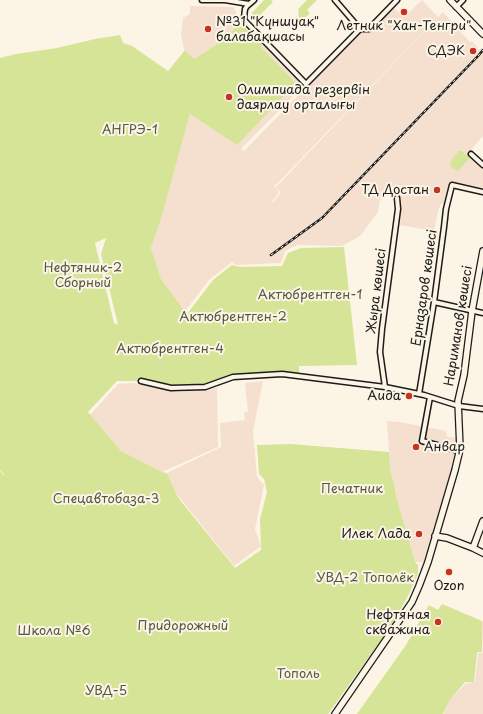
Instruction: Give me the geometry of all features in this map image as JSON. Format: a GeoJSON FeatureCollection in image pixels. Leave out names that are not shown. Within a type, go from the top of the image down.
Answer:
{"type":"FeatureCollection","features":[{"type":"Feature","properties":{"kind":"street"},"geometry":{"type":"LineString","coordinates":[[202,0],[249,2],[254,0]]}},
{"type":"Feature","properties":{"kind":"street"},"geometry":{"type":"LineString","coordinates":[[335,0],[360,29]]}},
{"type":"Feature","properties":{"kind":"street"},"geometry":{"type":"LineString","coordinates":[[249,2],[244,13],[245,21],[306,84],[360,29],[369,29],[396,0]]}},
{"type":"Feature","properties":{"kind":"street"},"geometry":{"type":"LineString","coordinates":[[450,0],[483,34]]}},
{"type":"Feature","properties":{"kind":"street"},"geometry":{"type":"LineString","coordinates":[[456,6],[463,0]]}},
{"type":"Feature","properties":{"kind":"street"},"geometry":{"type":"LineString","coordinates":[[471,154],[483,165]]}},
{"type":"Feature","properties":{"kind":"street","name":"Ерназаров көшесі"},"geometry":{"type":"LineString","coordinates":[[419,394],[434,302],[446,210],[452,185],[483,192]]}},
{"type":"Feature","properties":{"kind":"street","name":"Жыра көшесі"},"geometry":{"type":"LineString","coordinates":[[384,387],[380,352],[398,209],[397,198]]}},
{"type":"Feature","properties":{"kind":"street","name":"Нариманов көшесі"},"geometry":{"type":"LineString","coordinates":[[335,714],[412,602],[426,569],[455,470],[459,451],[458,401],[464,375],[472,311],[483,251]]}},
{"type":"Feature","properties":{"kind":"street"},"geometry":{"type":"LineString","coordinates":[[434,302],[483,313]]}},
{"type":"Feature","properties":{"kind":"street"},"geometry":{"type":"LineString","coordinates":[[141,381],[171,388],[205,387],[233,377],[282,374],[384,387],[419,394],[459,406],[483,409]]}},
{"type":"Feature","properties":{"kind":"street"},"geometry":{"type":"LineString","coordinates":[[430,397],[422,441],[459,451]]}},
{"type":"Feature","properties":{"kind":"street"},"geometry":{"type":"LineString","coordinates":[[473,548],[483,522]]}},
{"type":"Feature","properties":{"kind":"street"},"geometry":{"type":"LineString","coordinates":[[435,536],[448,538],[483,553]]}},
{"type":"Feature","properties":{"kind":"shaded area"},"geometry":{"type":"Polygon","coordinates":[[[422,0],[438,17],[274,187],[275,188],[443,12],[470,42],[472,41],[478,48],[476,50],[478,51],[481,48],[483,50],[483,136],[468,153],[483,167],[483,190],[453,182],[443,204],[441,204],[438,211],[434,231],[400,225],[401,214],[399,201],[397,193],[392,189],[380,200],[378,212],[360,236],[342,246],[297,245],[285,251],[281,263],[236,265],[232,262],[210,279],[185,311],[161,279],[151,248],[161,219],[190,114],[296,83],[261,47],[265,43],[305,84],[241,149],[244,151],[360,32],[370,31],[393,7],[404,17],[422,0]],[[275,188],[279,192],[272,202],[273,203],[281,192],[275,188]]]}},
{"type":"Feature","properties":{"kind":"shaded area","name":"№31 \"Күншуақ\" балабақшасы"},"geometry":{"type":"Polygon","coordinates":[[[190,6],[234,7],[240,23],[222,41],[194,59],[184,49],[181,35],[183,18],[190,14],[190,6]]]}},
{"type":"Feature","properties":{"kind":"shaded area"},"geometry":{"type":"Polygon","coordinates":[[[263,381],[253,431],[257,477],[264,485],[255,529],[261,546],[234,566],[176,493],[167,473],[221,447],[220,423],[245,420],[244,412],[248,412],[245,383],[263,381]]]}},
{"type":"Feature","properties":{"kind":"shaded area"},"geometry":{"type":"Polygon","coordinates":[[[134,383],[179,392],[217,388],[218,447],[162,472],[121,451],[90,415],[118,384],[134,383]]]}},
{"type":"Feature","properties":{"kind":"shaded area"},"geometry":{"type":"Polygon","coordinates":[[[387,421],[446,431],[447,437],[459,438],[459,451],[428,562],[415,562],[392,478],[387,421]]]}},
{"type":"Feature","properties":{"kind":"shaded area"},"geometry":{"type":"Polygon","coordinates":[[[482,621],[483,622],[483,653],[482,621]]]}},
{"type":"Feature","properties":{"kind":"shaded area"},"geometry":{"type":"Polygon","coordinates":[[[478,653],[483,653],[483,714],[444,714],[450,700],[466,683],[475,682],[478,653]]]}},
{"type":"Feature","properties":{"kind":"green space"},"geometry":{"type":"Polygon","coordinates":[[[264,0],[271,0],[273,2],[256,19],[252,20],[249,18],[252,13],[264,0]]]}},
{"type":"Feature","properties":{"kind":"green space"},"geometry":{"type":"Polygon","coordinates":[[[307,0],[317,0],[307,10],[310,13],[301,22],[299,20],[298,9],[307,0]]]}},
{"type":"Feature","properties":{"kind":"green space"},"geometry":{"type":"Polygon","coordinates":[[[240,23],[263,45],[261,47],[296,83],[237,145],[190,114],[161,219],[151,248],[161,279],[187,314],[213,280],[232,265],[241,267],[282,266],[288,253],[301,248],[344,247],[357,365],[299,366],[299,376],[282,374],[235,378],[206,384],[183,386],[143,381],[117,381],[88,412],[121,451],[162,472],[167,473],[180,500],[235,568],[261,550],[260,519],[267,492],[264,479],[259,474],[257,445],[291,444],[389,452],[390,467],[396,496],[415,562],[418,565],[418,574],[408,596],[391,626],[328,714],[0,714],[0,471],[5,475],[0,470],[0,58],[120,35],[123,43],[132,46],[168,71],[185,50],[194,59],[222,41],[240,23]],[[106,238],[95,243],[114,323],[118,325],[101,254],[106,238]]]}},
{"type":"Feature","properties":{"kind":"green space"},"geometry":{"type":"Polygon","coordinates":[[[459,151],[462,151],[470,158],[458,171],[450,166],[452,159],[459,151]]]}},
{"type":"Feature","properties":{"kind":"green space"},"geometry":{"type":"Polygon","coordinates":[[[442,604],[482,621],[482,652],[477,652],[474,682],[465,682],[450,700],[443,714],[357,714],[406,645],[429,605],[438,610],[442,604]]]}},
{"type":"Feature","properties":{"kind":"railway"},"geometry":{"type":"LineString","coordinates":[[271,255],[322,218],[483,50]]}},
{"type":"Feature","properties":{"kind":"place","name":"Летник \"Хан-Тенгри\""},"geometry":{"type":"Point","coordinates":[404,12]}},
{"type":"Feature","properties":{"kind":"place","name":"№31 \"Күншуақ\" балабақшасы"},"geometry":{"type":"Point","coordinates":[208,29]}},
{"type":"Feature","properties":{"kind":"place","name":"СДЭК"},"geometry":{"type":"Point","coordinates":[473,51]}},
{"type":"Feature","properties":{"kind":"place","name":"Олимпиада резервін даярлау орталығы"},"geometry":{"type":"Point","coordinates":[229,97]}},
{"type":"Feature","properties":{"kind":"place","name":"ТД Достан"},"geometry":{"type":"Point","coordinates":[437,190]}},
{"type":"Feature","properties":{"kind":"place","name":"Аида"},"geometry":{"type":"Point","coordinates":[409,396]}},
{"type":"Feature","properties":{"kind":"place","name":"Анвар"},"geometry":{"type":"Point","coordinates":[416,447]}},
{"type":"Feature","properties":{"kind":"place","name":"Илек Лада"},"geometry":{"type":"Point","coordinates":[419,534]}},
{"type":"Feature","properties":{"kind":"place","name":"Ozon"},"geometry":{"type":"Point","coordinates":[449,572]}},
{"type":"Feature","properties":{"kind":"place","name":"Нефтяная скважина"},"geometry":{"type":"Point","coordinates":[438,622]}},
{"type":"Feature","properties":{"kind":"park label","name":"АНГРЭ-1"},"geometry":{"type":"Point","coordinates":[130,130]}},
{"type":"Feature","properties":{"kind":"park label","name":"Нефтяник-2 Сборный"},"geometry":{"type":"Point","coordinates":[83,276]}},
{"type":"Feature","properties":{"kind":"park label","name":"Актюбрентген-1"},"geometry":{"type":"Point","coordinates":[310,295]}},
{"type":"Feature","properties":{"kind":"park label","name":"Актюбрентген-2"},"geometry":{"type":"Point","coordinates":[233,317]}},
{"type":"Feature","properties":{"kind":"park label","name":"Актюбрентген-4"},"geometry":{"type":"Point","coordinates":[170,349]}},
{"type":"Feature","properties":{"kind":"park label","name":"Печатник"},"geometry":{"type":"Point","coordinates":[352,489]}},
{"type":"Feature","properties":{"kind":"park label","name":"Спецавтобаза-3"},"geometry":{"type":"Point","coordinates":[106,499]}},
{"type":"Feature","properties":{"kind":"park label","name":"УВД-2 Тополёк"},"geometry":{"type":"Point","coordinates":[365,578]}},
{"type":"Feature","properties":{"kind":"park label","name":"Придорожный"},"geometry":{"type":"Point","coordinates":[183,626]}},
{"type":"Feature","properties":{"kind":"park label","name":"Школа №6"},"geometry":{"type":"Point","coordinates":[54,631]}},
{"type":"Feature","properties":{"kind":"park label","name":"Тополь"},"geometry":{"type":"Point","coordinates":[298,674]}},
{"type":"Feature","properties":{"kind":"park label","name":"УВД-5"},"geometry":{"type":"Point","coordinates":[106,691]}}]}
